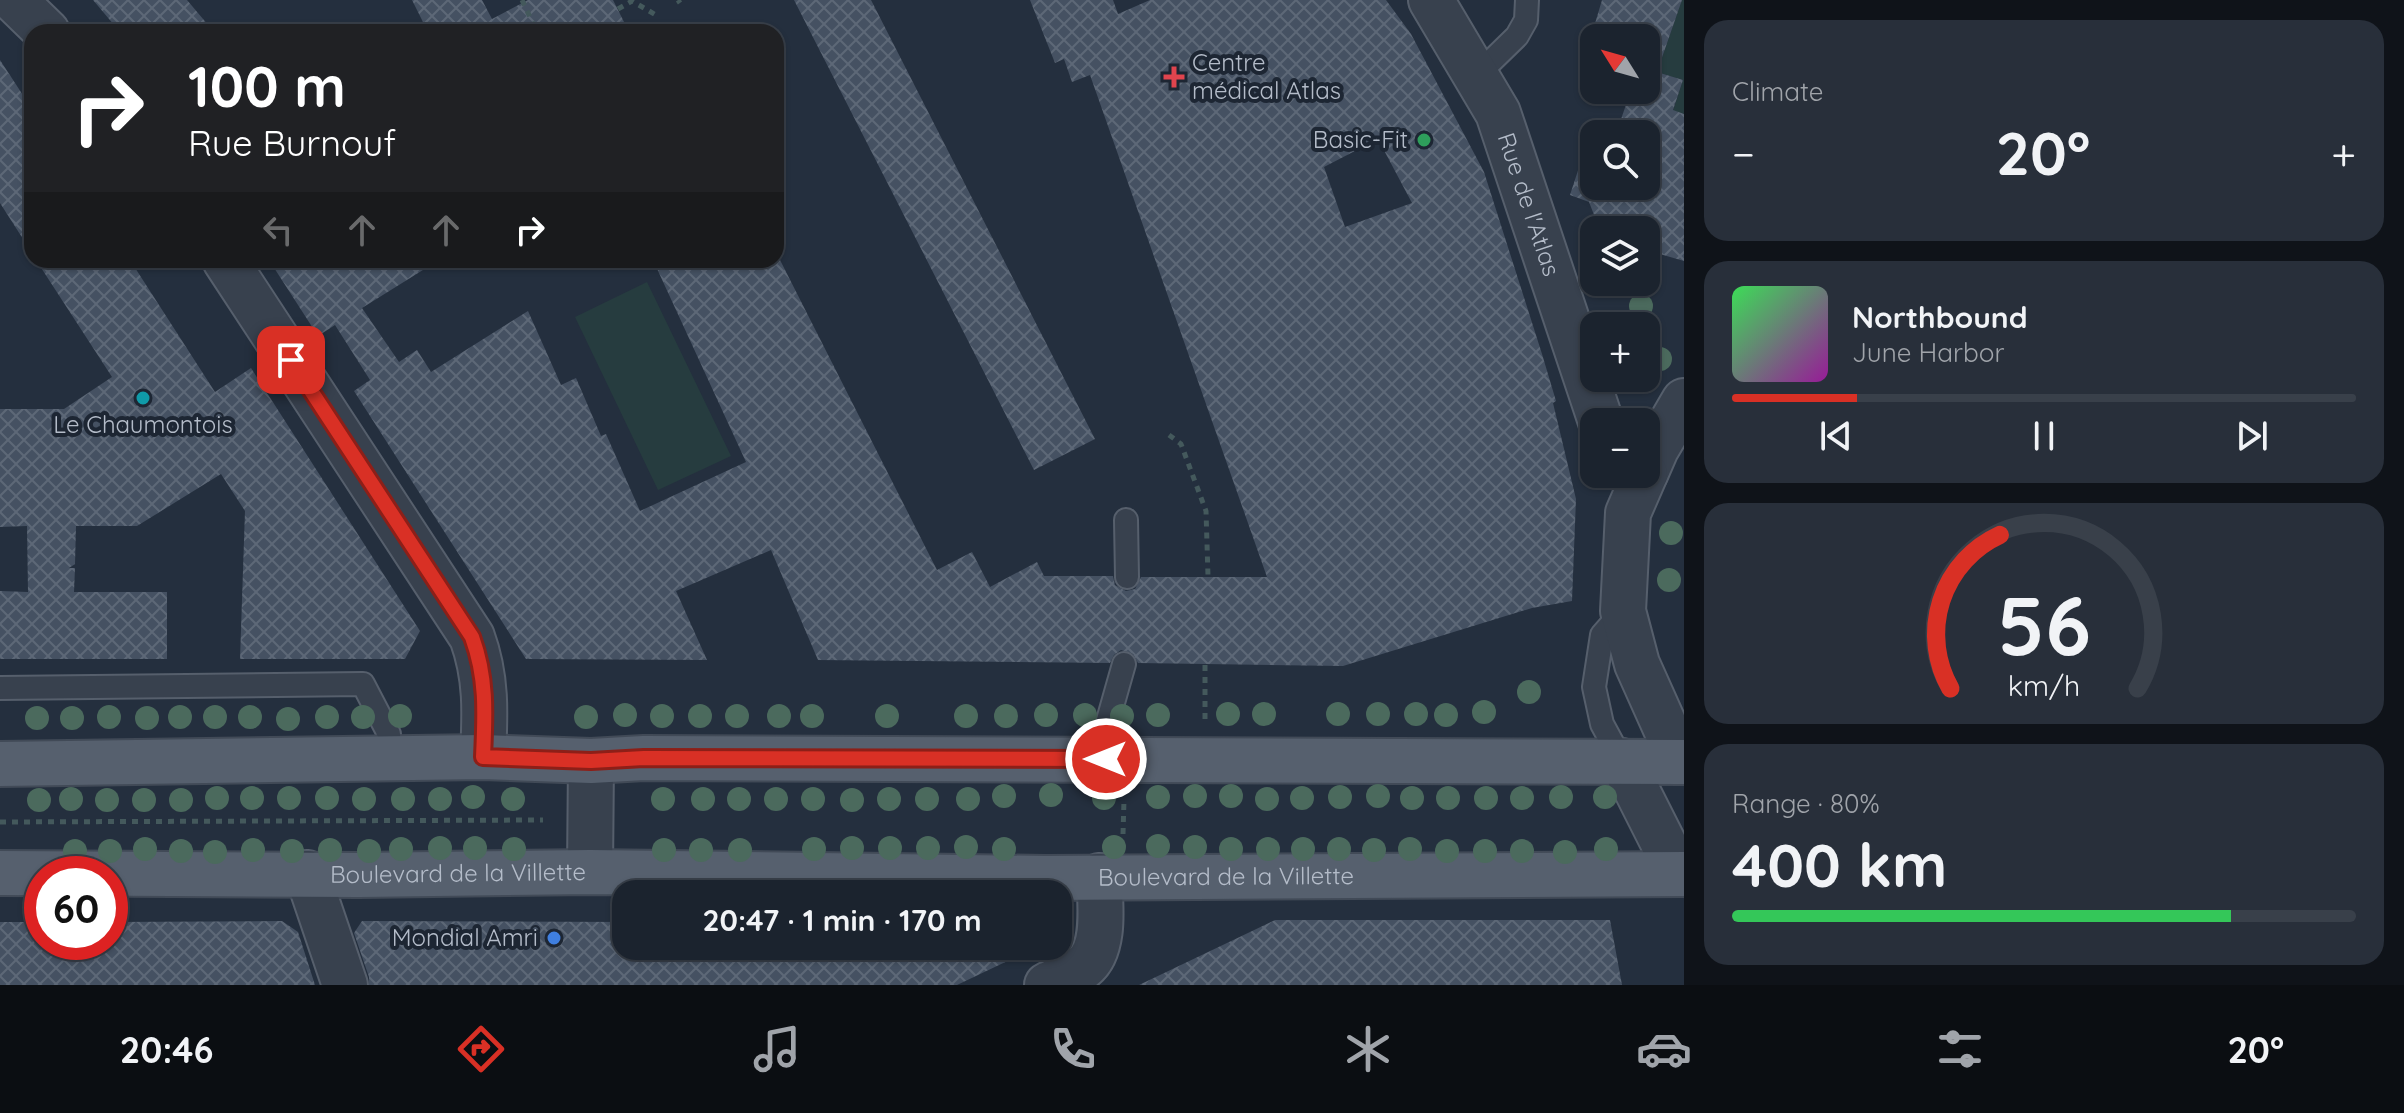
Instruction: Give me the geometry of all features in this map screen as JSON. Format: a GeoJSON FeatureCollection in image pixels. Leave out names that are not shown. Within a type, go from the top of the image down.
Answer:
{"type":"FeatureCollection","features":[{"type":"Feature","properties":{"kind":"main road"},"geometry":{"type":"LineString","coordinates":[[0,764],[483,757],[591,761],[644,758],[1684,760]]}},
{"type":"Feature","properties":{"kind":"main road","name":"Boulevard de la Villette"},"geometry":{"type":"LineString","coordinates":[[0,873],[359,875],[590,872],[1046,878],[1682,874]]}},
{"type":"Feature","properties":{"kind":"street"},"geometry":{"type":"LineString","coordinates":[[14,0],[39,24]]}},
{"type":"Feature","properties":{"kind":"street","name":"Rue de l'Atlas"},"geometry":{"type":"LineString","coordinates":[[1431,0],[1498,113],[1596,408]]}},
{"type":"Feature","properties":{"kind":"street"},"geometry":{"type":"LineString","coordinates":[[230,268],[472,637],[481,663],[485,690],[483,757]]}},
{"type":"Feature","properties":{"kind":"street"},"geometry":{"type":"LineString","coordinates":[[1660,442],[1684,401]]}},
{"type":"Feature","properties":{"kind":"street"},"geometry":{"type":"LineString","coordinates":[[1634,488],[1623,611],[1637,664],[1667,731],[1684,760]]}},
{"type":"Feature","properties":{"kind":"street"},"geometry":{"type":"LineString","coordinates":[[590,872],[591,761]]}},
{"type":"Feature","properties":{"kind":"street"},"geometry":{"type":"LineString","coordinates":[[1622,761],[1682,874]]}},
{"type":"Feature","properties":{"kind":"street"},"geometry":{"type":"LineString","coordinates":[[307,873],[345,985]]}},
{"type":"Feature","properties":{"kind":"street"},"geometry":{"type":"LineString","coordinates":[[1047,985],[1084,967],[1092,956],[1100,936],[1110,876]]}},
{"type":"Feature","properties":{"kind":"lane"},"geometry":{"type":"LineString","coordinates":[[1476,76],[1517,36],[1526,20],[1527,0]]}},
{"type":"Feature","properties":{"kind":"lane"},"geometry":{"type":"LineString","coordinates":[[1126,520],[1127,577]]}},
{"type":"Feature","properties":{"kind":"lane"},"geometry":{"type":"LineString","coordinates":[[1622,761],[1602,724],[1594,687],[1602,635],[1623,611]]}},
{"type":"Feature","properties":{"kind":"lane"},"geometry":{"type":"LineString","coordinates":[[1115,759],[1105,731],[1124,664]]}},
{"type":"Feature","properties":{"kind":"lane"},"geometry":{"type":"LineString","coordinates":[[0,688],[363,684],[389,734],[389,759]]}},
{"type":"Feature","properties":{"kind":"path"},"geometry":{"type":"LineString","coordinates":[[522,0],[533,24]]}},
{"type":"Feature","properties":{"kind":"path"},"geometry":{"type":"LineString","coordinates":[[618,9],[632,1],[656,15]]}},
{"type":"Feature","properties":{"kind":"path"},"geometry":{"type":"LineString","coordinates":[[1169,435],[1181,444],[1206,511],[1208,576]]}},
{"type":"Feature","properties":{"kind":"path"},"geometry":{"type":"LineString","coordinates":[[1205,664],[1207,760]]}},
{"type":"Feature","properties":{"kind":"path"},"geometry":{"type":"LineString","coordinates":[[1110,876],[1115,759]]}},
{"type":"Feature","properties":{"kind":"path"},"geometry":{"type":"LineString","coordinates":[[0,822],[543,820]]}},
{"type":"Feature","properties":{"kind":"green space"},"geometry":{"type":"Polygon","coordinates":[[[1684,0],[1684,114],[1673,111],[1683,80],[1660,73],[1660,63],[1684,0]]]}},
{"type":"Feature","properties":{"kind":"green space"},"geometry":{"type":"Polygon","coordinates":[[[647,282],[731,456],[658,490],[575,317],[647,282]]]}},
{"type":"Feature","properties":{"kind":"building"},"geometry":{"type":"Polygon","coordinates":[[[93,0],[187,0],[207,24],[113,24],[93,0]]]}},
{"type":"Feature","properties":{"kind":"building"},"geometry":{"type":"Polygon","coordinates":[[[412,0],[482,0],[492,19],[528,0],[613,0],[625,24],[424,24],[412,0]]]}},
{"type":"Feature","properties":{"kind":"building"},"geometry":{"type":"Polygon","coordinates":[[[794,0],[871,0],[1095,439],[1034,470],[794,0]]]}},
{"type":"Feature","properties":{"kind":"building"},"geometry":{"type":"Polygon","coordinates":[[[1030,0],[1113,0],[1118,14],[1150,0],[1386,0],[1411,34],[1484,172],[1542,354],[1556,401],[1553,403],[1576,499],[1572,601],[1532,608],[1343,666],[1138,663],[1133,654],[1121,650],[1110,663],[818,660],[771,550],[676,591],[707,660],[526,659],[354,391],[370,380],[335,325],[318,336],[274,268],[426,268],[362,308],[399,362],[417,350],[431,372],[528,311],[561,385],[576,378],[601,436],[606,434],[640,511],[746,462],[657,268],[784,268],[937,570],[972,552],[990,587],[1037,562],[1044,576],[1113,576],[1115,585],[1126,591],[1135,589],[1141,577],[1267,577],[1090,75],[1072,82],[1064,59],[1055,63],[1030,0]],[[1378,139],[1324,167],[1345,227],[1412,203],[1378,139]]]}},
{"type":"Feature","properties":{"kind":"building"},"geometry":{"type":"Polygon","coordinates":[[[1602,0],[1682,0],[1660,63],[1660,24],[1595,24],[1602,0]]]}},
{"type":"Feature","properties":{"kind":"building"},"geometry":{"type":"Polygon","coordinates":[[[0,60],[24,97],[24,240],[0,203],[0,60]]]}},
{"type":"Feature","properties":{"kind":"building"},"geometry":{"type":"Polygon","coordinates":[[[1660,73],[1683,80],[1673,110],[1684,114],[1684,261],[1660,254],[1660,216],[1594,216],[1589,202],[1584,200],[1660,200],[1660,120],[1621,120],[1626,104],[1660,104],[1660,73]]]}},
{"type":"Feature","properties":{"kind":"building"},"geometry":{"type":"Polygon","coordinates":[[[1580,164],[1580,199],[1570,195],[1580,164]]]}},
{"type":"Feature","properties":{"kind":"building"},"geometry":{"type":"Polygon","coordinates":[[[41,268],[135,268],[215,392],[251,368],[420,631],[405,659],[240,659],[245,511],[221,474],[137,526],[76,526],[75,564],[69,568],[75,568],[74,592],[167,592],[167,659],[0,659],[0,591],[28,592],[27,526],[0,527],[0,409],[64,409],[112,377],[41,268]]]}},
{"type":"Feature","properties":{"kind":"building"},"geometry":{"type":"Polygon","coordinates":[[[1275,920],[1610,920],[1622,985],[1139,985],[1275,920]]]}},
{"type":"Feature","properties":{"kind":"building"},"geometry":{"type":"Polygon","coordinates":[[[282,921],[298,932],[315,985],[0,985],[0,922],[24,922],[24,960],[128,960],[128,922],[282,921]]]}},
{"type":"Feature","properties":{"kind":"building"},"geometry":{"type":"Polygon","coordinates":[[[362,921],[612,922],[612,960],[1010,960],[957,985],[369,985],[354,933],[362,921]]]}},
{"type":"Feature","properties":{"kind":"place","name":"Centre médical Atlas"},"geometry":{"type":"Point","coordinates":[1174,77]}},
{"type":"Feature","properties":{"kind":"place","name":"Basic-Fit"},"geometry":{"type":"Point","coordinates":[1424,140]}},
{"type":"Feature","properties":{"kind":"place","name":"Le Chaumontois"},"geometry":{"type":"Point","coordinates":[143,398]}},
{"type":"Feature","properties":{"kind":"place","name":"Mondial Amri"},"geometry":{"type":"Point","coordinates":[554,938]}},
{"type":"Feature","properties":{"kind":"route"},"geometry":{"type":"LineString","coordinates":[[291,360],[472,637],[481,663],[485,690],[483,757],[591,761],[644,758],[1106,759]]}}]}
